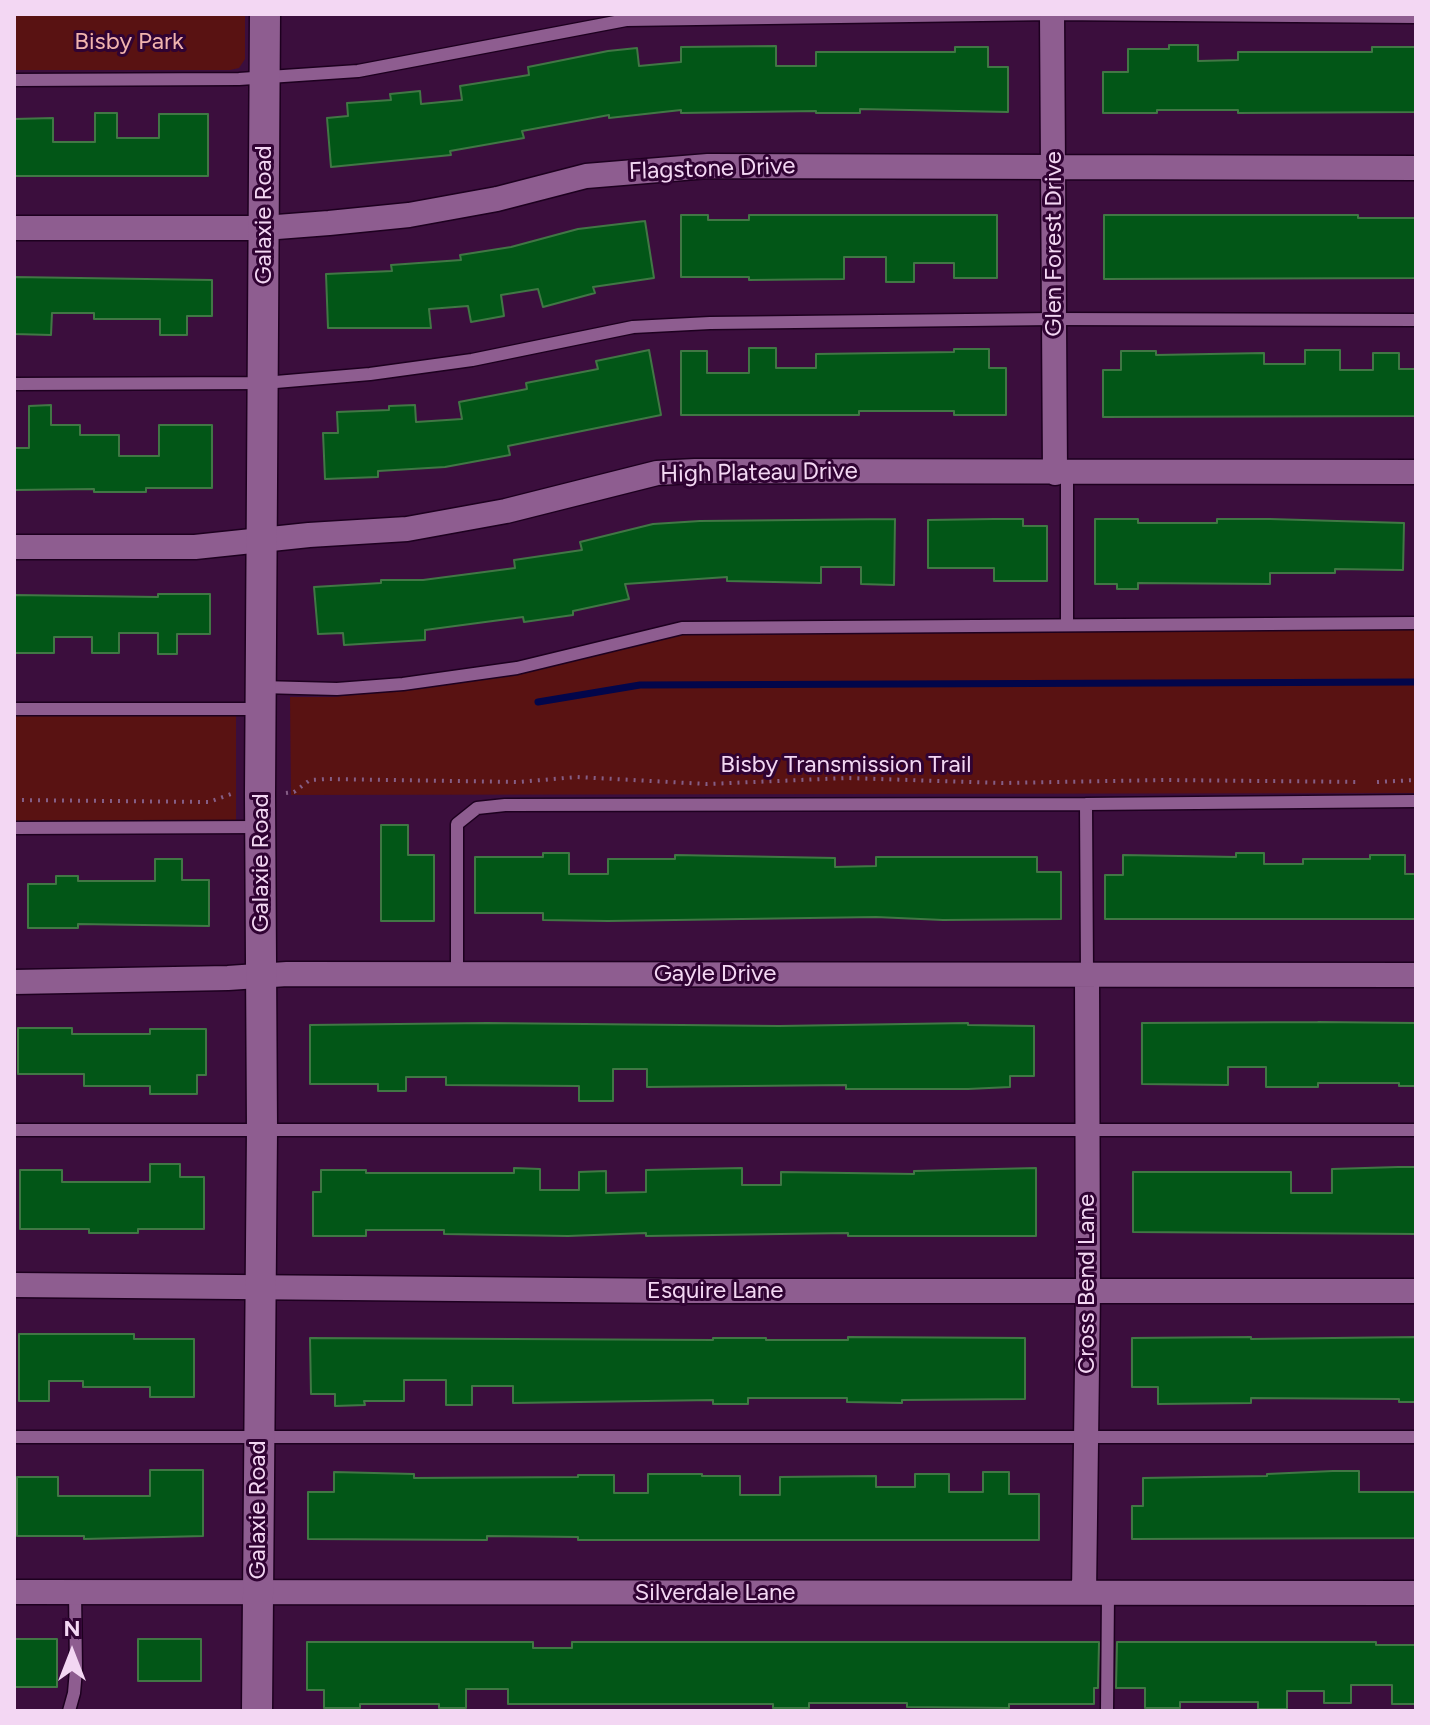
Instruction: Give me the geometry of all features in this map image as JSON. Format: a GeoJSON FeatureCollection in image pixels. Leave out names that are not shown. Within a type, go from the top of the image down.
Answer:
{"type":"FeatureCollection","features":[{"type":"Feature","properties":{"kind":"street","name":"Galaxie Road"},"geometry":{"type":"LineString","coordinates":[[257,1711],[265,14]]}},
{"type":"Feature","properties":{"kind":"street","name":"Glen Forest Drive"},"geometry":{"type":"LineString","coordinates":[[1052,14],[1055,168],[1053,319],[1061,473]]}},
{"type":"Feature","properties":{"kind":"street","name":"Flagstone Drive"},"geometry":{"type":"LineString","coordinates":[[14,228],[264,228],[409,215],[497,199],[586,176],[708,166],[1416,168]]}},
{"type":"Feature","properties":{"kind":"street","name":"High Plateau Drive"},"geometry":{"type":"LineString","coordinates":[[14,547],[195,547],[407,529],[506,511],[657,473],[1416,472]]}},
{"type":"Feature","properties":{"kind":"street","name":"Cross Bend Lane"},"geometry":{"type":"LineString","coordinates":[[1087,974],[1086,1436],[1096,1593]]}},
{"type":"Feature","properties":{"kind":"street","name":"Gayle Drive"},"geometry":{"type":"LineString","coordinates":[[14,982],[457,975],[1416,975]]}},
{"type":"Feature","properties":{"kind":"street","name":"Esquire Lane"},"geometry":{"type":"LineString","coordinates":[[14,1285],[680,1291],[1416,1291]]}},
{"type":"Feature","properties":{"kind":"street","name":"Silverdale Lane"},"geometry":{"type":"LineString","coordinates":[[14,1592],[1416,1593]]}},
{"type":"Feature","properties":{"kind":"lane"},"geometry":{"type":"LineString","coordinates":[[14,80],[239,79],[358,71],[626,20],[1052,14],[1416,17]]}},
{"type":"Feature","properties":{"kind":"lane"},"geometry":{"type":"LineString","coordinates":[[14,384],[264,383],[370,374],[443,364],[633,327],[710,323],[1053,319],[1416,320]]}},
{"type":"Feature","properties":{"kind":"lane"},"geometry":{"type":"LineString","coordinates":[[1061,473],[1067,624]]}},
{"type":"Feature","properties":{"kind":"lane"},"geometry":{"type":"LineString","coordinates":[[14,709],[261,698],[403,684],[517,668],[682,628],[1416,623]]}},
{"type":"Feature","properties":{"kind":"lane"},"geometry":{"type":"LineString","coordinates":[[457,975],[457,824],[477,808],[505,805],[1416,801]]}},
{"type":"Feature","properties":{"kind":"lane"},"geometry":{"type":"LineString","coordinates":[[1086,804],[1087,974]]}},
{"type":"Feature","properties":{"kind":"lane"},"geometry":{"type":"LineString","coordinates":[[14,828],[260,827]]}},
{"type":"Feature","properties":{"kind":"lane"},"geometry":{"type":"LineString","coordinates":[[14,1130],[1416,1130]]}},
{"type":"Feature","properties":{"kind":"lane"},"geometry":{"type":"LineString","coordinates":[[14,1437],[1416,1437]]}},
{"type":"Feature","properties":{"kind":"lane"},"geometry":{"type":"LineString","coordinates":[[69,1711],[76,1670],[75,1591]]}},
{"type":"Feature","properties":{"kind":"lane"},"geometry":{"type":"LineString","coordinates":[[1096,1593],[1107,1711]]}},
{"type":"Feature","properties":{"kind":"path","name":"Bisby Transmission Trail"},"geometry":{"type":"LineString","coordinates":[[281,794],[294,792],[310,780],[328,779],[518,782],[577,777],[707,784],[847,778],[1003,783],[1165,780],[1361,782]]}},
{"type":"Feature","properties":{"kind":"path"},"geometry":{"type":"LineString","coordinates":[[1376,782],[1416,780]]}},
{"type":"Feature","properties":{"kind":"path"},"geometry":{"type":"LineString","coordinates":[[14,800],[209,802],[223,795],[238,794]]}},
{"type":"Feature","properties":{"kind":"green space","name":"Bisby Park"},"geometry":{"type":"Polygon","coordinates":[[[14,14],[245,14],[245,59],[239,68],[230,70],[14,70],[14,14]]]}},
{"type":"Feature","properties":{"kind":"green space"},"geometry":{"type":"Polygon","coordinates":[[[687,629],[1416,629],[1416,793],[291,795],[290,697],[334,697],[523,672],[687,629]]]}},
{"type":"Feature","properties":{"kind":"green space"},"geometry":{"type":"Polygon","coordinates":[[[14,716],[236,716],[236,822],[14,822],[14,716]]]}},
{"type":"Feature","properties":{"kind":"building"},"geometry":{"type":"Polygon","coordinates":[[[1169,45],[1198,45],[1198,61],[1238,60],[1238,52],[1372,52],[1372,47],[1416,47],[1416,112],[1157,110],[1157,113],[1103,113],[1103,72],[1128,72],[1128,49],[1169,49],[1169,45]]]}},
{"type":"Feature","properties":{"kind":"building"},"geometry":{"type":"Polygon","coordinates":[[[776,46],[776,66],[816,66],[816,52],[955,52],[955,47],[988,47],[988,67],[1008,67],[1008,112],[860,109],[860,113],[681,113],[681,110],[609,118],[609,115],[522,131],[524,138],[450,151],[451,155],[331,167],[327,118],[348,116],[347,103],[391,100],[390,94],[420,91],[421,104],[462,100],[460,86],[529,75],[528,67],[608,51],[637,48],[639,66],[681,62],[681,47],[776,46]]]}},
{"type":"Feature","properties":{"kind":"building"},"geometry":{"type":"Polygon","coordinates":[[[95,113],[117,113],[117,138],[159,138],[159,114],[208,114],[208,176],[14,176],[14,119],[53,118],[53,142],[95,142],[95,113]]]}},
{"type":"Feature","properties":{"kind":"building"},"geometry":{"type":"Polygon","coordinates":[[[681,215],[708,215],[708,220],[749,220],[749,215],[997,215],[997,278],[954,278],[954,263],[914,263],[914,282],[886,282],[886,257],[844,257],[844,279],[681,277],[681,215]]]}},
{"type":"Feature","properties":{"kind":"building"},"geometry":{"type":"Polygon","coordinates":[[[1104,215],[1358,215],[1358,218],[1416,218],[1416,278],[1104,279],[1104,215]]]}},
{"type":"Feature","properties":{"kind":"building"},"geometry":{"type":"Polygon","coordinates":[[[645,221],[654,278],[593,287],[595,293],[543,307],[538,289],[501,295],[504,316],[471,322],[468,306],[429,309],[431,328],[328,328],[326,274],[392,271],[391,265],[461,260],[460,255],[511,247],[578,229],[645,221]]]}},
{"type":"Feature","properties":{"kind":"building"},"geometry":{"type":"Polygon","coordinates":[[[14,277],[212,280],[212,316],[187,316],[187,335],[160,335],[160,319],[94,319],[94,313],[52,313],[51,335],[14,334],[14,277]]]}},
{"type":"Feature","properties":{"kind":"building"},"geometry":{"type":"Polygon","coordinates":[[[749,348],[776,348],[776,368],[816,368],[816,354],[989,349],[989,368],[1006,368],[1006,415],[954,415],[954,411],[859,411],[859,415],[681,415],[681,351],[707,351],[707,373],[749,373],[749,348]]]}},
{"type":"Feature","properties":{"kind":"building"},"geometry":{"type":"Polygon","coordinates":[[[649,350],[661,415],[508,446],[510,455],[445,467],[378,471],[378,477],[325,479],[323,433],[338,433],[337,412],[389,410],[389,406],[415,405],[416,422],[462,419],[459,402],[527,389],[526,383],[598,369],[596,361],[649,350]]]}},
{"type":"Feature","properties":{"kind":"building"},"geometry":{"type":"Polygon","coordinates":[[[1305,350],[1340,350],[1340,370],[1373,370],[1373,353],[1399,353],[1399,369],[1416,369],[1416,416],[1103,417],[1103,370],[1121,370],[1121,351],[1156,351],[1156,355],[1264,353],[1264,364],[1305,364],[1305,350]]]}},
{"type":"Feature","properties":{"kind":"building"},"geometry":{"type":"Polygon","coordinates":[[[51,405],[51,425],[80,425],[80,435],[119,435],[119,456],[159,456],[159,425],[212,425],[212,488],[146,488],[146,492],[14,490],[14,448],[29,448],[29,406],[51,405]]]}},
{"type":"Feature","properties":{"kind":"building"},"geometry":{"type":"Polygon","coordinates":[[[895,519],[894,585],[861,584],[861,567],[821,567],[821,583],[727,581],[727,577],[625,584],[629,599],[573,611],[573,615],[524,622],[523,617],[425,630],[425,640],[344,645],[343,633],[318,634],[314,587],[381,583],[381,580],[423,580],[515,568],[514,560],[582,550],[580,542],[653,524],[895,519]]]}},
{"type":"Feature","properties":{"kind":"building"},"geometry":{"type":"Polygon","coordinates":[[[1023,519],[1023,526],[1047,526],[1047,581],[994,581],[994,568],[928,568],[928,520],[1023,519]]]}},
{"type":"Feature","properties":{"kind":"building"},"geometry":{"type":"Polygon","coordinates":[[[1095,519],[1138,519],[1138,523],[1270,519],[1404,523],[1403,570],[1335,569],[1335,573],[1270,573],[1270,584],[1138,583],[1138,589],[1117,589],[1117,584],[1095,584],[1095,519]]]}},
{"type":"Feature","properties":{"kind":"building"},"geometry":{"type":"Polygon","coordinates":[[[158,594],[210,594],[210,634],[177,634],[177,654],[158,654],[158,633],[119,633],[119,653],[92,653],[92,637],[54,637],[54,653],[14,653],[14,595],[158,597],[158,594]]]}},
{"type":"Feature","properties":{"kind":"building"},"geometry":{"type":"Polygon","coordinates":[[[381,825],[408,825],[408,855],[434,855],[434,921],[381,921],[381,825]]]}},
{"type":"Feature","properties":{"kind":"building"},"geometry":{"type":"Polygon","coordinates":[[[543,853],[569,853],[569,874],[608,874],[608,859],[675,859],[675,855],[835,858],[835,867],[876,866],[876,857],[1037,857],[1037,872],[1061,872],[1061,919],[876,917],[608,921],[543,920],[543,913],[475,913],[475,857],[543,857],[543,853]]]}},
{"type":"Feature","properties":{"kind":"building"},"geometry":{"type":"Polygon","coordinates":[[[1236,853],[1264,853],[1264,864],[1303,864],[1303,859],[1370,859],[1370,855],[1405,855],[1405,874],[1416,874],[1416,919],[1105,919],[1105,875],[1123,875],[1123,855],[1236,857],[1236,853]]]}},
{"type":"Feature","properties":{"kind":"building"},"geometry":{"type":"Polygon","coordinates":[[[155,859],[182,859],[182,880],[209,880],[209,926],[78,924],[78,928],[28,928],[28,884],[56,884],[56,876],[78,876],[78,881],[155,881],[155,859]]]}},
{"type":"Feature","properties":{"kind":"building"},"geometry":{"type":"Polygon","coordinates":[[[968,1023],[1034,1026],[1034,1076],[1010,1076],[1010,1087],[968,1089],[846,1089],[846,1085],[647,1087],[647,1069],[613,1069],[613,1101],[579,1101],[579,1086],[446,1085],[446,1077],[406,1077],[406,1091],[378,1091],[378,1084],[310,1084],[310,1025],[779,1026],[968,1023]]]}},
{"type":"Feature","properties":{"kind":"building"},"geometry":{"type":"Polygon","coordinates":[[[1142,1023],[1416,1023],[1416,1086],[1399,1086],[1399,1083],[1318,1083],[1318,1087],[1266,1087],[1266,1067],[1228,1067],[1228,1085],[1142,1084],[1142,1023]]]}},
{"type":"Feature","properties":{"kind":"building"},"geometry":{"type":"Polygon","coordinates":[[[18,1028],[72,1028],[72,1034],[150,1034],[150,1029],[206,1029],[206,1075],[197,1075],[197,1094],[150,1094],[150,1086],[84,1086],[84,1074],[18,1074],[18,1028]]]}},
{"type":"Feature","properties":{"kind":"building"},"geometry":{"type":"Polygon","coordinates":[[[150,1164],[180,1164],[180,1177],[204,1177],[204,1229],[89,1233],[89,1229],[20,1229],[20,1170],[62,1170],[62,1182],[150,1182],[150,1164]]]}},
{"type":"Feature","properties":{"kind":"building"},"geometry":{"type":"Polygon","coordinates":[[[1416,1167],[1416,1234],[1133,1232],[1133,1172],[1291,1172],[1291,1193],[1332,1193],[1332,1169],[1416,1167]]]}},
{"type":"Feature","properties":{"kind":"building"},"geometry":{"type":"Polygon","coordinates":[[[514,1168],[540,1169],[540,1190],[579,1190],[579,1172],[606,1171],[606,1193],[646,1192],[646,1170],[742,1168],[742,1185],[781,1185],[781,1172],[914,1174],[914,1171],[1036,1168],[1036,1236],[848,1236],[848,1233],[646,1236],[646,1233],[568,1236],[366,1230],[366,1236],[313,1236],[313,1192],[321,1192],[321,1170],[514,1173],[514,1168]]]}},
{"type":"Feature","properties":{"kind":"building"},"geometry":{"type":"Polygon","coordinates":[[[19,1334],[134,1334],[134,1339],[194,1339],[194,1397],[150,1397],[150,1387],[83,1387],[83,1381],[49,1381],[49,1401],[19,1401],[19,1334]]]}},
{"type":"Feature","properties":{"kind":"building"},"geometry":{"type":"Polygon","coordinates":[[[848,1337],[1025,1338],[1025,1399],[902,1400],[902,1403],[847,1402],[847,1398],[748,1398],[748,1404],[713,1404],[713,1400],[513,1403],[513,1386],[472,1386],[472,1405],[446,1405],[446,1380],[404,1380],[404,1401],[364,1401],[365,1405],[335,1406],[335,1394],[311,1394],[310,1338],[848,1340],[848,1337]]]}},
{"type":"Feature","properties":{"kind":"building"},"geometry":{"type":"Polygon","coordinates":[[[1416,1337],[1416,1402],[1399,1402],[1399,1399],[1251,1398],[1251,1403],[1158,1404],[1158,1387],[1132,1387],[1132,1338],[1416,1337]]]}},
{"type":"Feature","properties":{"kind":"building"},"geometry":{"type":"Polygon","coordinates":[[[150,1470],[203,1470],[203,1536],[84,1539],[84,1536],[17,1536],[17,1477],[58,1477],[58,1496],[150,1496],[150,1470]]]}},
{"type":"Feature","properties":{"kind":"building"},"geometry":{"type":"Polygon","coordinates":[[[1359,1471],[1359,1492],[1416,1492],[1416,1538],[1132,1539],[1132,1506],[1143,1506],[1143,1478],[1267,1476],[1359,1471]]]}},
{"type":"Feature","properties":{"kind":"building"},"geometry":{"type":"Polygon","coordinates":[[[334,1472],[414,1474],[414,1478],[614,1475],[614,1493],[648,1493],[648,1474],[702,1474],[740,1476],[740,1495],[780,1495],[780,1477],[876,1476],[876,1487],[915,1487],[915,1474],[949,1474],[949,1492],[983,1492],[983,1472],[1009,1472],[1009,1494],[1039,1494],[1039,1540],[578,1540],[578,1537],[487,1536],[487,1540],[308,1539],[308,1492],[334,1492],[334,1472]]]}},
{"type":"Feature","properties":{"kind":"building"},"geometry":{"type":"Polygon","coordinates":[[[14,1639],[57,1639],[57,1687],[14,1687],[14,1639]]]}},
{"type":"Feature","properties":{"kind":"building"},"geometry":{"type":"Polygon","coordinates":[[[138,1639],[201,1639],[201,1681],[138,1681],[138,1639]]]}},
{"type":"Feature","properties":{"kind":"building"},"geometry":{"type":"Polygon","coordinates":[[[307,1642],[533,1642],[533,1648],[572,1648],[572,1642],[1099,1642],[1098,1688],[1094,1688],[1094,1704],[1009,1704],[1009,1708],[907,1707],[907,1703],[809,1703],[809,1708],[773,1708],[773,1704],[508,1704],[508,1689],[466,1689],[466,1708],[439,1708],[439,1704],[360,1704],[360,1708],[324,1708],[324,1690],[307,1690],[307,1642]]]}},
{"type":"Feature","properties":{"kind":"building"},"geometry":{"type":"Polygon","coordinates":[[[1117,1642],[1376,1642],[1376,1645],[1416,1645],[1416,1704],[1392,1704],[1392,1685],[1351,1685],[1351,1703],[1324,1703],[1324,1691],[1287,1691],[1287,1709],[1258,1709],[1258,1702],[1180,1702],[1180,1708],[1145,1708],[1145,1688],[1116,1688],[1117,1642]]]}},
{"type":"Feature","properties":{"kind":"waterway"},"geometry":{"type":"LineString","coordinates":[[538,702],[640,685],[1416,682]]}}]}
